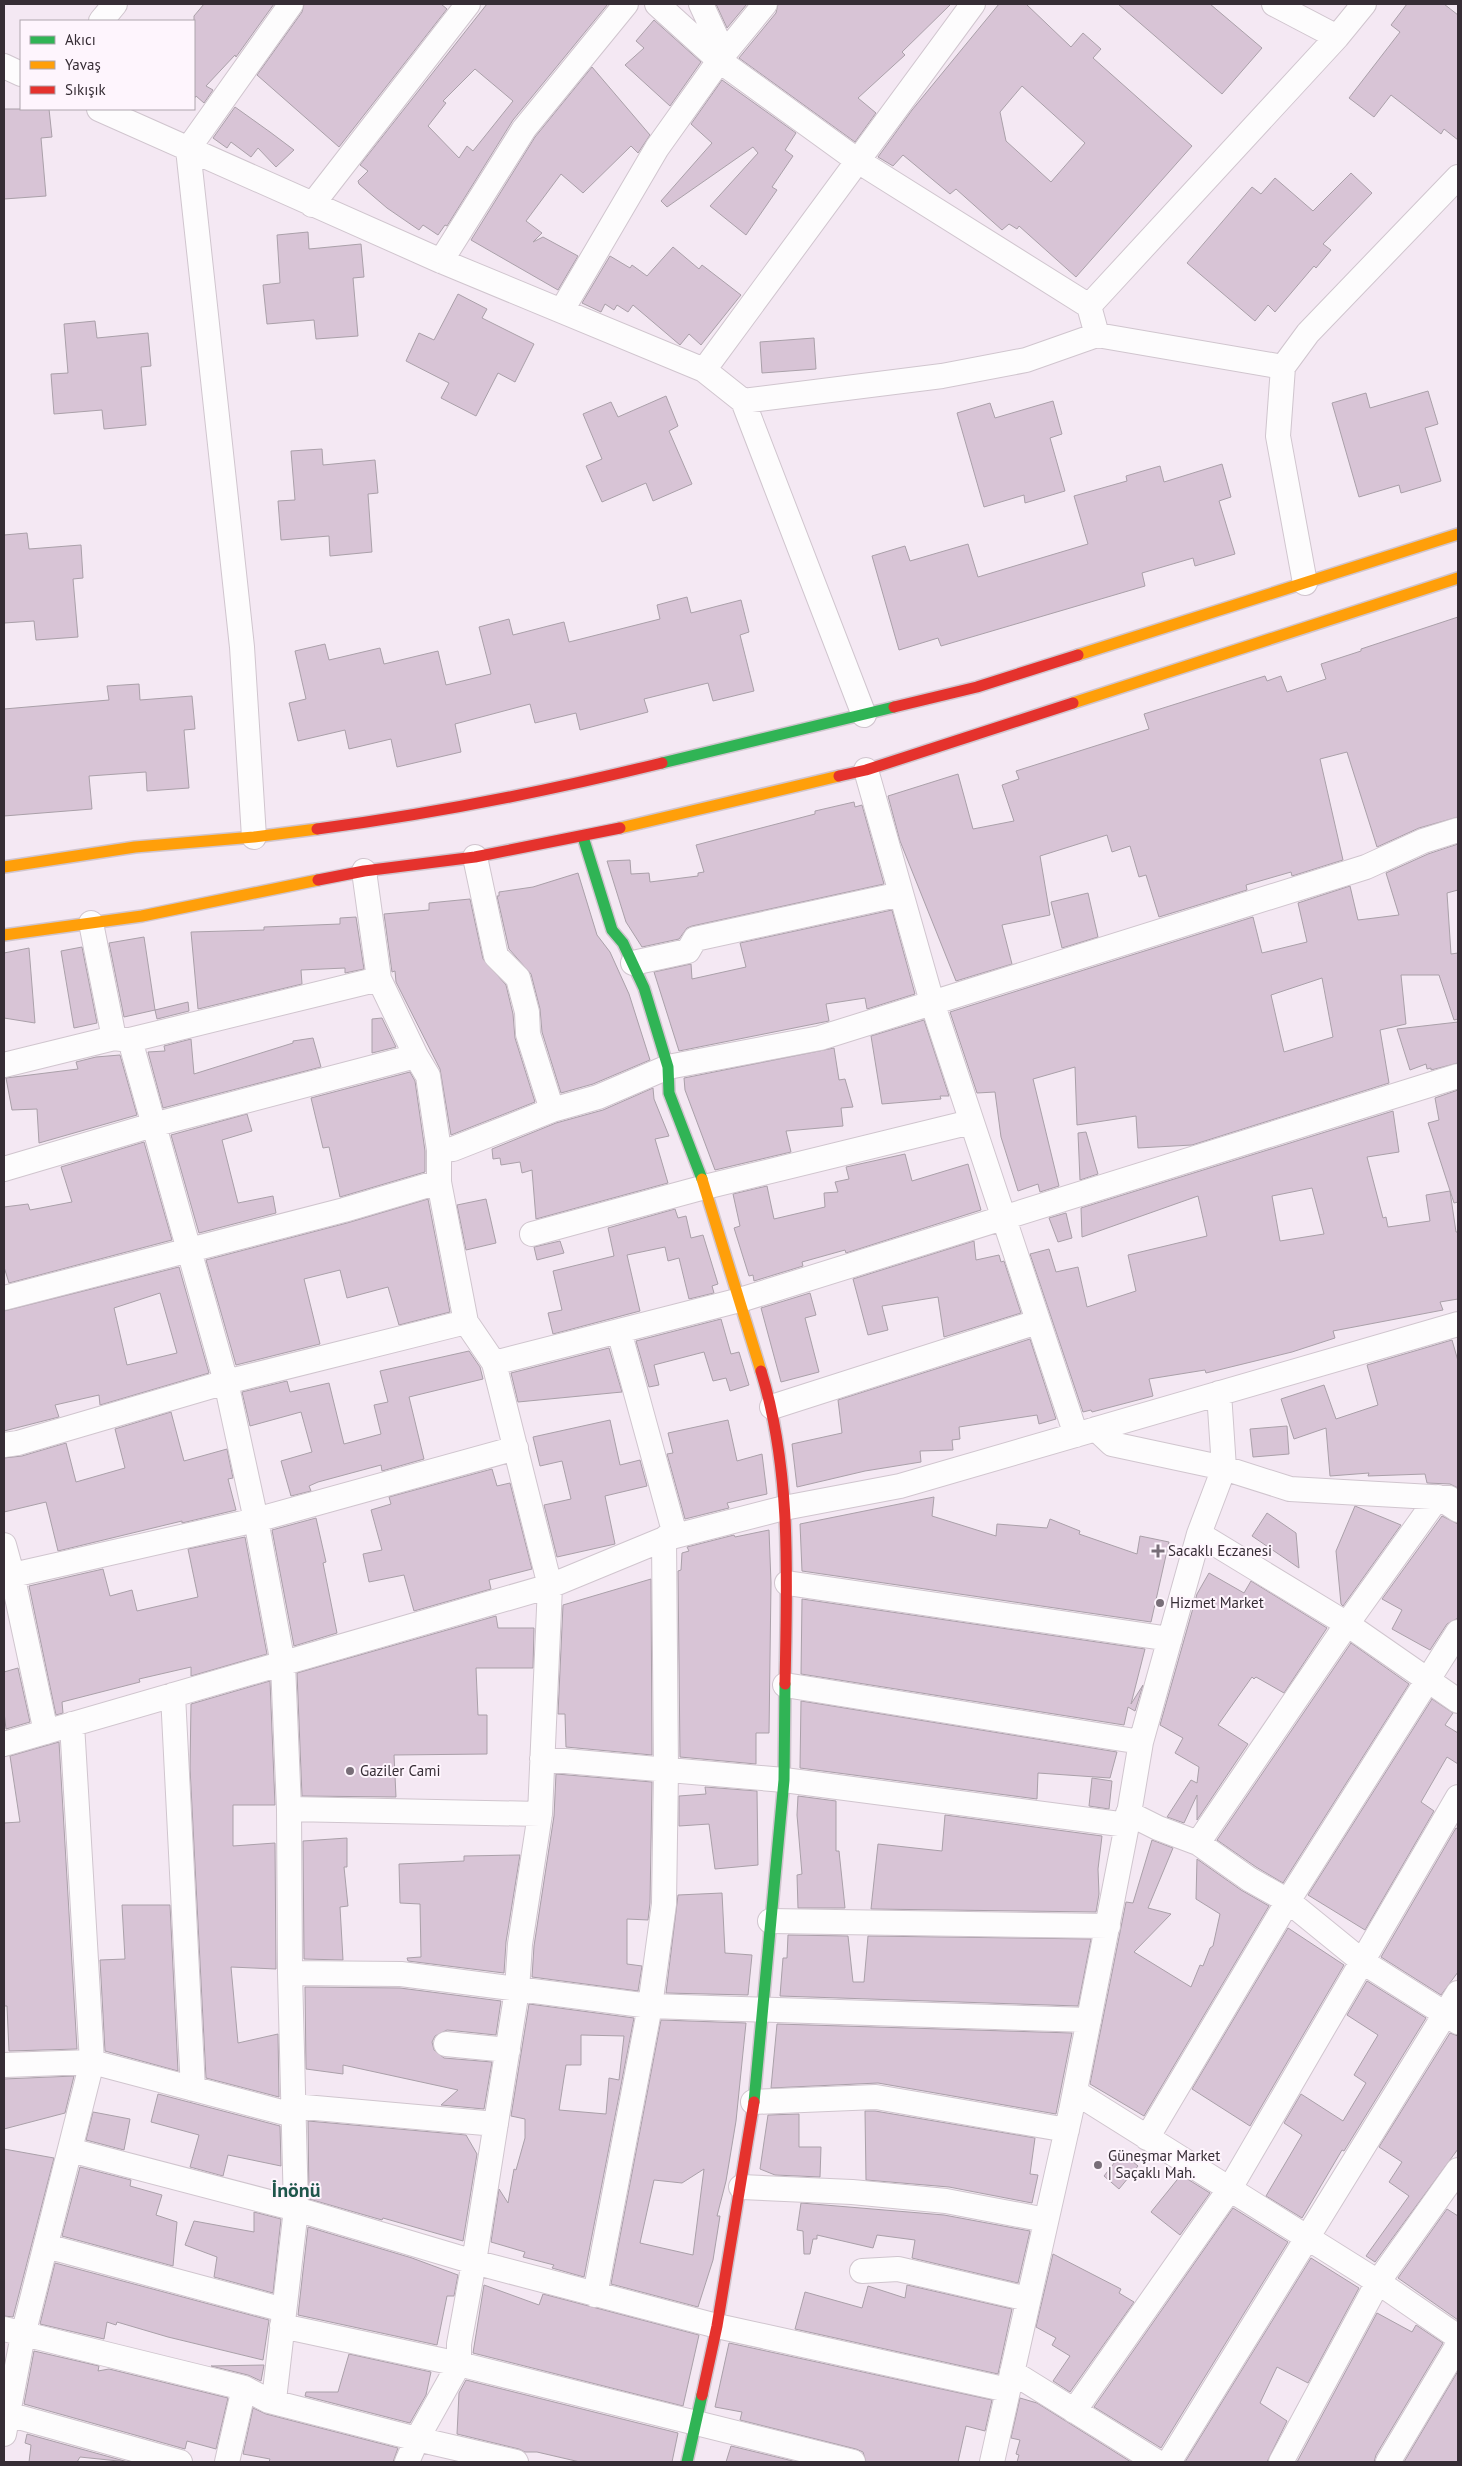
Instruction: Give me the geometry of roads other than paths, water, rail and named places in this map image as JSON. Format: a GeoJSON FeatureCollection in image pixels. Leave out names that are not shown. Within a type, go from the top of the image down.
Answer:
{"type":"FeatureCollection","features":[{"type":"Feature","properties":{"kind":"main road"},"geometry":{"type":"LineString","coordinates":[[4,867],[135,847],[254,837],[386,820],[606,777],[977,687],[1458,534]]}},
{"type":"Feature","properties":{"kind":"main road"},"geometry":{"type":"LineString","coordinates":[[4,935],[142,916],[364,871],[475,857],[583,837],[866,770],[1458,578]]}},
{"type":"Feature","properties":{"kind":"main road"},"geometry":{"type":"LineString","coordinates":[[583,837],[612,930],[623,943],[644,988],[668,1067],[669,1093],[705,1187],[740,1300],[772,1407],[784,1508],[787,1583],[784,1780],[752,2123],[717,2326],[688,2462]]}},
{"type":"Feature","properties":{"kind":"street"},"geometry":{"type":"LineString","coordinates":[[102,20],[115,4]]}},
{"type":"Feature","properties":{"kind":"street"},"geometry":{"type":"LineString","coordinates":[[254,837],[242,647],[188,149],[291,4]]}},
{"type":"Feature","properties":{"kind":"street"},"geometry":{"type":"LineString","coordinates":[[312,205],[468,4]]}},
{"type":"Feature","properties":{"kind":"street"},"geometry":{"type":"LineString","coordinates":[[441,261],[524,129],[626,4]]}},
{"type":"Feature","properties":{"kind":"street"},"geometry":{"type":"LineString","coordinates":[[657,4],[722,57],[858,161],[1089,306],[1097,335]]}},
{"type":"Feature","properties":{"kind":"street"},"geometry":{"type":"LineString","coordinates":[[701,4],[722,57]]}},
{"type":"Feature","properties":{"kind":"street"},"geometry":{"type":"LineString","coordinates":[[562,310],[657,148],[722,57],[765,4]]}},
{"type":"Feature","properties":{"kind":"street"},"geometry":{"type":"LineString","coordinates":[[704,370],[973,4]]}},
{"type":"Feature","properties":{"kind":"street"},"geometry":{"type":"LineString","coordinates":[[1274,4],[1337,37]]}},
{"type":"Feature","properties":{"kind":"street"},"geometry":{"type":"LineString","coordinates":[[1089,306],[1337,37],[1364,4]]}},
{"type":"Feature","properties":{"kind":"street"},"geometry":{"type":"LineString","coordinates":[[4,66],[20,74]]}},
{"type":"Feature","properties":{"kind":"street"},"geometry":{"type":"LineString","coordinates":[[101,110],[441,261],[704,370],[743,401],[864,715]]}},
{"type":"Feature","properties":{"kind":"street"},"geometry":{"type":"LineString","coordinates":[[1304,583],[1278,436],[1284,367],[1308,333],[1458,177]]}},
{"type":"Feature","properties":{"kind":"street"},"geometry":{"type":"LineString","coordinates":[[743,401],[942,376],[1026,360],[1097,335],[1284,367]]}},
{"type":"Feature","properties":{"kind":"street"},"geometry":{"type":"LineString","coordinates":[[866,770],[932,1002],[1002,1218],[1037,1322],[1086,1432],[1112,1444],[1224,1468],[1290,1489],[1448,1498],[1458,1510]]}},
{"type":"Feature","properties":{"kind":"street"},"geometry":{"type":"LineString","coordinates":[[439,1150],[453,1149],[552,1110],[598,1097],[636,1079],[668,1067],[820,1038],[1366,867],[1423,841],[1458,830]]}},
{"type":"Feature","properties":{"kind":"street"},"geometry":{"type":"LineString","coordinates":[[475,857],[496,956],[518,978],[527,1012],[528,1034],[552,1110]]}},
{"type":"Feature","properties":{"kind":"street"},"geometry":{"type":"LineString","coordinates":[[364,871],[380,979],[416,1056],[428,1076],[439,1150],[439,1182],[466,1322],[494,1363],[550,1586],[540,1814],[520,1944],[517,1990],[508,2050],[474,2262],[458,2344],[459,2364],[417,2439],[407,2462]]}},
{"type":"Feature","properties":{"kind":"street"},"geometry":{"type":"LineString","coordinates":[[633,963],[688,951],[695,939],[901,894]]}},
{"type":"Feature","properties":{"kind":"street"},"geometry":{"type":"LineString","coordinates":[[91,923],[122,1039],[153,1125],[190,1249],[226,1382],[256,1520],[283,1664],[289,1809],[290,1973],[296,2208],[274,2400]]}},
{"type":"Feature","properties":{"kind":"street"},"geometry":{"type":"LineString","coordinates":[[4,1065],[380,979]]}},
{"type":"Feature","properties":{"kind":"street"},"geometry":{"type":"LineString","coordinates":[[4,1169],[153,1125],[416,1056]]}},
{"type":"Feature","properties":{"kind":"street"},"geometry":{"type":"LineString","coordinates":[[494,1363],[740,1300],[1458,1076]]}},
{"type":"Feature","properties":{"kind":"street"},"geometry":{"type":"LineString","coordinates":[[532,1234],[705,1187],[971,1122]]}},
{"type":"Feature","properties":{"kind":"street"},"geometry":{"type":"LineString","coordinates":[[4,1298],[344,1210],[439,1182]]}},
{"type":"Feature","properties":{"kind":"street"},"geometry":{"type":"LineString","coordinates":[[4,1445],[18,1443],[226,1382],[466,1322]]}},
{"type":"Feature","properties":{"kind":"street"},"geometry":{"type":"LineString","coordinates":[[772,1407],[1037,1322]]}},
{"type":"Feature","properties":{"kind":"street"},"geometry":{"type":"LineString","coordinates":[[4,1744],[550,1586],[664,1539],[784,1508],[900,1486],[1458,1326]]}},
{"type":"Feature","properties":{"kind":"street"},"geometry":{"type":"LineString","coordinates":[[619,1331],[674,1531],[664,1539]]}},
{"type":"Feature","properties":{"kind":"street"},"geometry":{"type":"LineString","coordinates":[[992,2462],[1075,2092],[1108,1926],[1141,1742],[1199,1534],[1224,1468],[1219,1393]]}},
{"type":"Feature","properties":{"kind":"street"},"geometry":{"type":"LineString","coordinates":[[8,1576],[256,1520],[516,1448]]}},
{"type":"Feature","properties":{"kind":"street"},"geometry":{"type":"LineString","coordinates":[[1198,1843],[1347,1624],[1448,1498]]}},
{"type":"Feature","properties":{"kind":"street"},"geometry":{"type":"LineString","coordinates":[[1199,1534],[1347,1624],[1458,1700]]}},
{"type":"Feature","properties":{"kind":"street"},"geometry":{"type":"LineString","coordinates":[[595,2294],[650,2006],[664,1904],[666,1770],[664,1539]]}},
{"type":"Feature","properties":{"kind":"street"},"geometry":{"type":"LineString","coordinates":[[4,1545],[8,1576],[46,1732]]}},
{"type":"Feature","properties":{"kind":"street"},"geometry":{"type":"LineString","coordinates":[[787,1583],[1170,1638]]}},
{"type":"Feature","properties":{"kind":"street"},"geometry":{"type":"LineString","coordinates":[[1147,2138],[1288,1901],[1458,1632]]}},
{"type":"Feature","properties":{"kind":"street"},"geometry":{"type":"LineString","coordinates":[[786,1686],[1141,1742]]}},
{"type":"Feature","properties":{"kind":"street"},"geometry":{"type":"LineString","coordinates":[[173,1695],[193,2089]]}},
{"type":"Feature","properties":{"kind":"street"},"geometry":{"type":"LineString","coordinates":[[72,1724],[92,2062],[46,2246],[14,2332],[5,2420],[148,2458],[180,2462]]}},
{"type":"Feature","properties":{"kind":"street"},"geometry":{"type":"LineString","coordinates":[[542,1759],[784,1780],[1128,1819],[1198,1843],[1248,1879],[1288,1901],[1363,1962],[1451,2018]]}},
{"type":"Feature","properties":{"kind":"street"},"geometry":{"type":"LineString","coordinates":[[1074,2411],[1229,2190],[1458,1797]]}},
{"type":"Feature","properties":{"kind":"street"},"geometry":{"type":"LineString","coordinates":[[289,1809],[540,1814]]}},
{"type":"Feature","properties":{"kind":"street"},"geometry":{"type":"LineString","coordinates":[[770,1921],[1108,1926]]}},
{"type":"Feature","properties":{"kind":"street"},"geometry":{"type":"LineString","coordinates":[[290,1973],[401,1974],[650,2006],[762,2008],[1089,2020]]}},
{"type":"Feature","properties":{"kind":"street"},"geometry":{"type":"LineString","coordinates":[[1168,2462],[1306,2239],[1451,2018],[1458,1993]]}},
{"type":"Feature","properties":{"kind":"street"},"geometry":{"type":"LineString","coordinates":[[446,2044],[508,2050]]}},
{"type":"Feature","properties":{"kind":"street"},"geometry":{"type":"LineString","coordinates":[[4,2065],[92,2062],[193,2089],[293,2111],[496,2124]]}},
{"type":"Feature","properties":{"kind":"street"},"geometry":{"type":"LineString","coordinates":[[1075,2092],[1306,2239],[1378,2282],[1458,2337]]}},
{"type":"Feature","properties":{"kind":"street"},"geometry":{"type":"LineString","coordinates":[[753,2102],[876,2097],[1067,2130]]}},
{"type":"Feature","properties":{"kind":"street"},"geometry":{"type":"LineString","coordinates":[[70,2150],[296,2208],[474,2262],[717,2326],[1010,2381],[1074,2411],[1157,2462]]}},
{"type":"Feature","properties":{"kind":"street"},"geometry":{"type":"LineString","coordinates":[[1280,2462],[1378,2282],[1458,2170]]}},
{"type":"Feature","properties":{"kind":"street"},"geometry":{"type":"LineString","coordinates":[[740,2187],[852,2192],[946,2201],[1046,2220]]}},
{"type":"Feature","properties":{"kind":"street"},"geometry":{"type":"LineString","coordinates":[[46,2246],[283,2318],[853,2462]]}},
{"type":"Feature","properties":{"kind":"street"},"geometry":{"type":"LineString","coordinates":[[862,2271],[898,2268],[1028,2300]]}},
{"type":"Feature","properties":{"kind":"street"},"geometry":{"type":"LineString","coordinates":[[14,2332],[244,2388],[269,2401],[274,2400],[417,2439],[516,2462]]}},
{"type":"Feature","properties":{"kind":"street"},"geometry":{"type":"LineString","coordinates":[[1388,2462],[1458,2345]]}},
{"type":"Feature","properties":{"kind":"street"},"geometry":{"type":"LineString","coordinates":[[227,2462],[244,2388]]}},
{"type":"Feature","properties":{"kind":"place","name":"Sacaklı Eczanesi"},"geometry":{"type":"Point","coordinates":[1158,1551]}},
{"type":"Feature","properties":{"kind":"place","name":"Hizmet Market"},"geometry":{"type":"Point","coordinates":[1160,1603]}},
{"type":"Feature","properties":{"kind":"place","name":"Gaziler Cami"},"geometry":{"type":"Point","coordinates":[350,1771]}},
{"type":"Feature","properties":{"kind":"place","name":"Güneşmar Market | Saçaklı Mah."},"geometry":{"type":"Point","coordinates":[1098,2165]}},
{"type":"Feature","properties":{"kind":"district","name":"İnönü"},"geometry":{"type":"Point","coordinates":[296,2190]}}]}
